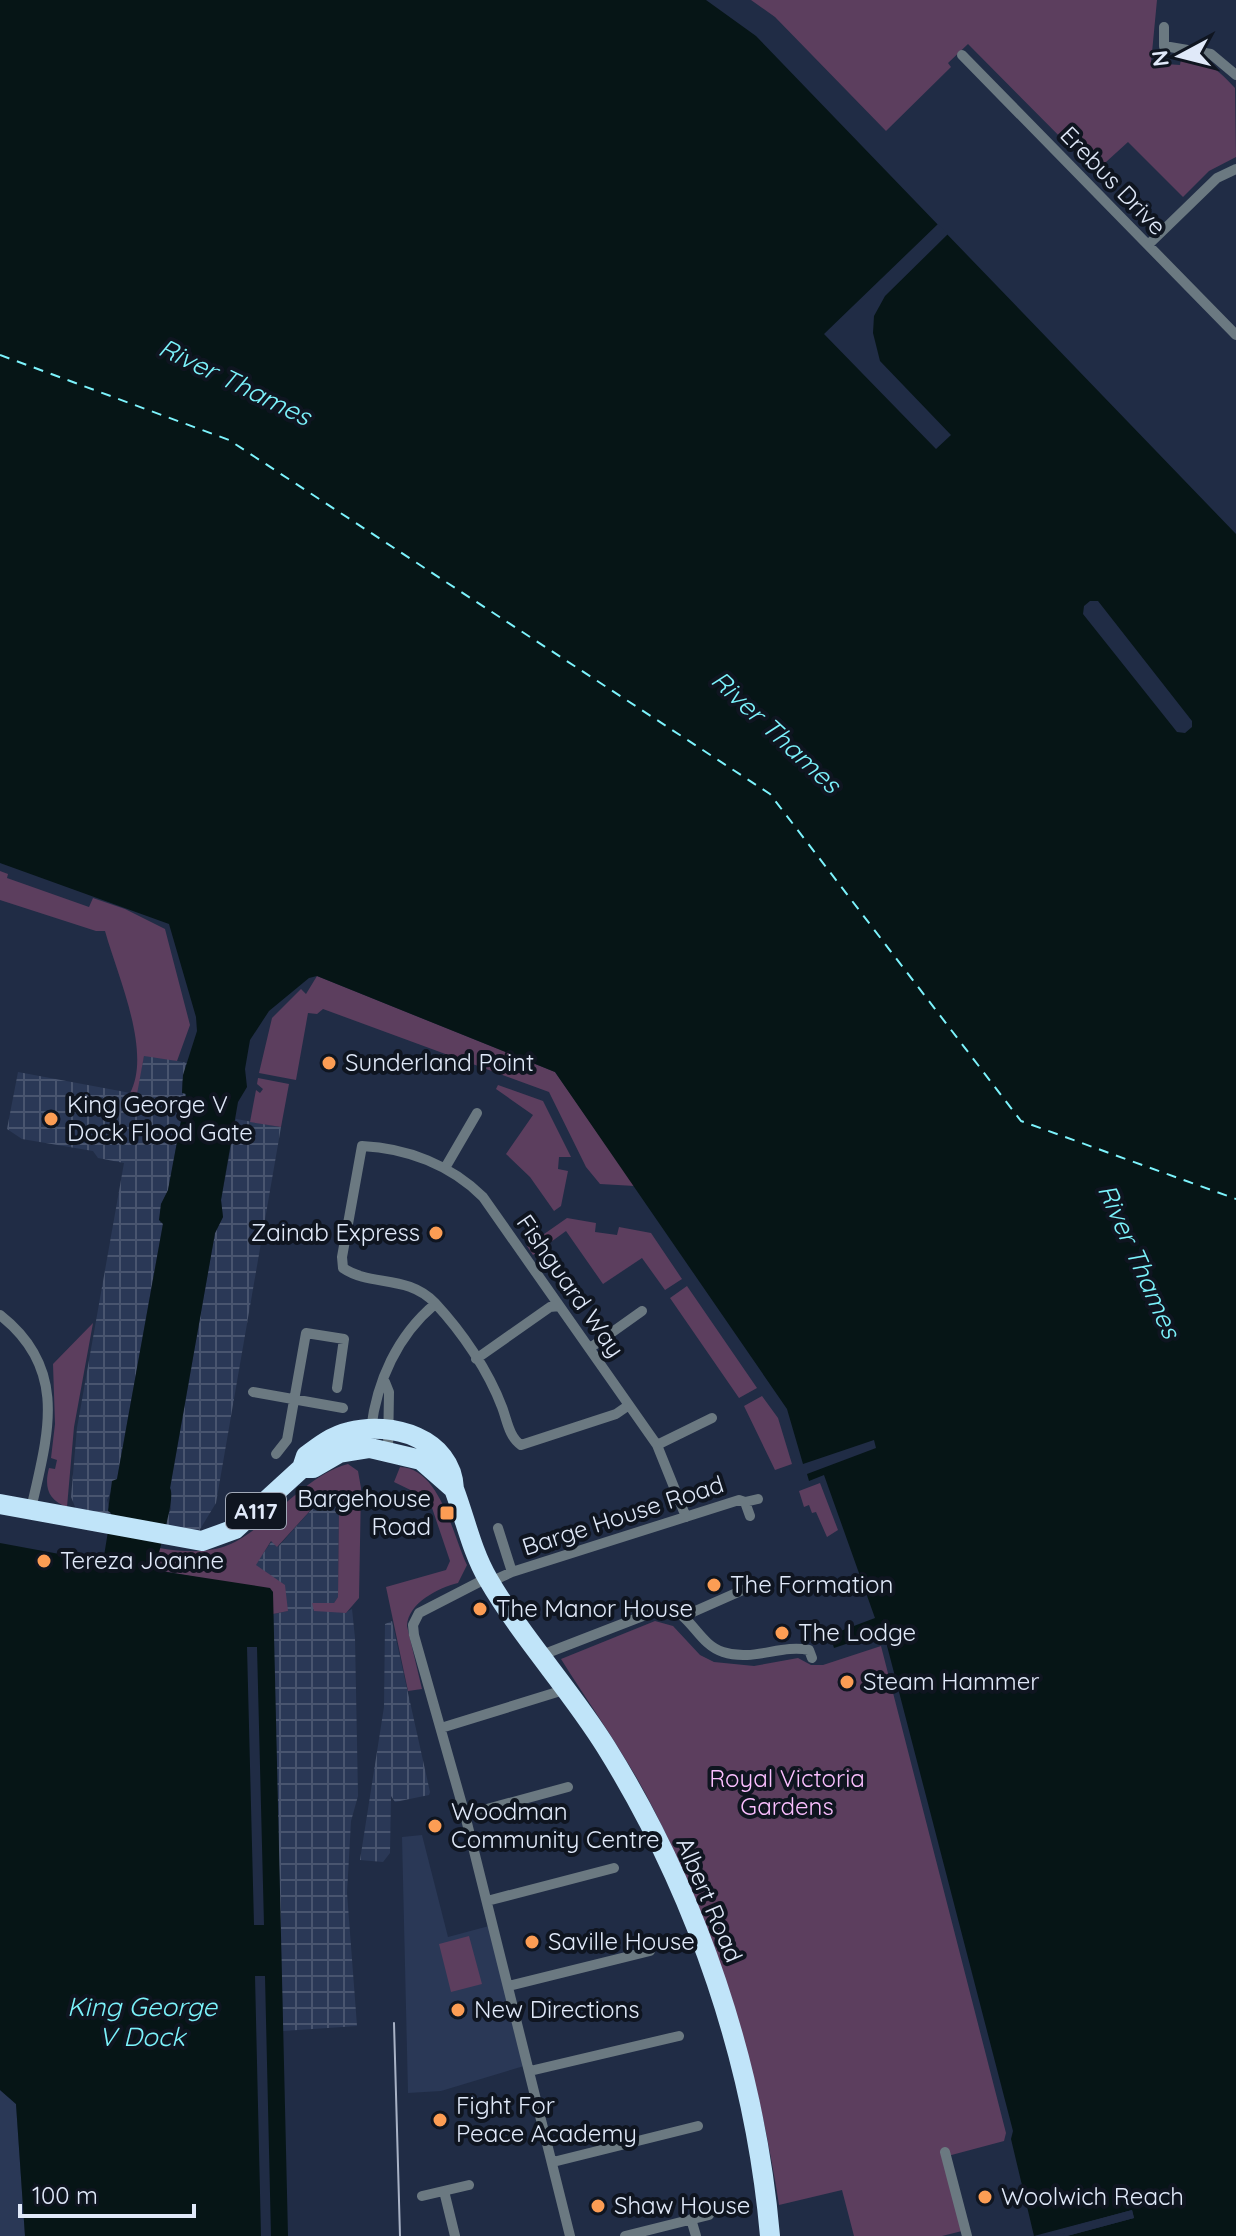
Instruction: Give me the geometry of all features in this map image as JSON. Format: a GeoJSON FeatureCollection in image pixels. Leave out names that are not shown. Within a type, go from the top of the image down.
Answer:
{"type":"FeatureCollection","features":[{"type":"Feature","properties":{"kind":"highway","name":"A117"},"geometry":{"type":"LineString","coordinates":[[0,1504],[202,1541],[230,1533],[302,1468],[306,1456],[323,1443],[351,1431],[379,1439]]}},
{"type":"Feature","properties":{"kind":"highway","name":"Albert Road"},"geometry":{"type":"LineString","coordinates":[[379,1439],[412,1434],[433,1447],[453,1474],[454,1489],[489,1580],[567,1689],[634,1797],[707,1960],[732,2030],[750,2101],[770,2236]]}},
{"type":"Feature","properties":{"kind":"street"},"geometry":{"type":"LineString","coordinates":[[1164,27],[1164,46],[1211,54],[1235,72]]}},
{"type":"Feature","properties":{"kind":"street","name":"Erebus Drive"},"geometry":{"type":"LineString","coordinates":[[962,55],[1236,335]]}},
{"type":"Feature","properties":{"kind":"street"},"geometry":{"type":"LineString","coordinates":[[1148,245],[1217,178],[1236,169]]}},
{"type":"Feature","properties":{"kind":"street"},"geometry":{"type":"LineString","coordinates":[[445,1168],[477,1113]]}},
{"type":"Feature","properties":{"kind":"street","name":"Fishguard Way"},"geometry":{"type":"LineString","coordinates":[[435,1304],[424,1294],[398,1281],[343,1269],[342,1257],[359,1143],[408,1153],[445,1168],[483,1197],[657,1445],[686,1517]]}},
{"type":"Feature","properties":{"kind":"street"},"geometry":{"type":"LineString","coordinates":[[379,1439],[376,1392],[385,1382],[392,1358],[407,1330],[435,1304],[494,1385],[513,1438],[521,1445],[616,1414],[629,1405]]}},
{"type":"Feature","properties":{"kind":"street"},"geometry":{"type":"LineString","coordinates":[[476,1359],[550,1307],[559,1306]]}},
{"type":"Feature","properties":{"kind":"street"},"geometry":{"type":"LineString","coordinates":[[590,1348],[642,1311]]}},
{"type":"Feature","properties":{"kind":"street"},"geometry":{"type":"LineString","coordinates":[[0,1315],[34,1348],[47,1388],[47,1418],[31,1509]]}},
{"type":"Feature","properties":{"kind":"street"},"geometry":{"type":"LineString","coordinates":[[276,1454],[287,1440],[306,1333],[344,1339],[337,1388]]}},
{"type":"Feature","properties":{"kind":"street"},"geometry":{"type":"LineString","coordinates":[[379,1439],[389,1392],[385,1382]]}},
{"type":"Feature","properties":{"kind":"street"},"geometry":{"type":"LineString","coordinates":[[253,1392],[343,1408]]}},
{"type":"Feature","properties":{"kind":"street"},"geometry":{"type":"LineString","coordinates":[[657,1445],[712,1418]]}},
{"type":"Feature","properties":{"kind":"street","name":"Barge House Road"},"geometry":{"type":"LineString","coordinates":[[441,1728],[414,1635],[414,1619],[489,1580],[739,1500],[758,1499]]}},
{"type":"Feature","properties":{"kind":"street","name":"Barge House Road"},"geometry":{"type":"LineString","coordinates":[[745,1502],[750,1516]]}},
{"type":"Feature","properties":{"kind":"street","name":"Barge House Road"},"geometry":{"type":"LineString","coordinates":[[498,1528],[512,1572]]}},
{"type":"Feature","properties":{"kind":"street"},"geometry":{"type":"LineString","coordinates":[[684,1616],[752,1586]]}},
{"type":"Feature","properties":{"kind":"street"},"geometry":{"type":"LineString","coordinates":[[542,1655],[656,1608],[669,1607],[684,1616],[704,1640],[724,1653],[754,1656],[800,1648],[809,1650],[812,1658]]}},
{"type":"Feature","properties":{"kind":"street"},"geometry":{"type":"LineString","coordinates":[[567,1689],[441,1728],[509,1986],[570,2236]]}},
{"type":"Feature","properties":{"kind":"street"},"geometry":{"type":"LineString","coordinates":[[465,1815],[568,1787]]}},
{"type":"Feature","properties":{"kind":"street"},"geometry":{"type":"LineString","coordinates":[[487,1901],[614,1868]]}},
{"type":"Feature","properties":{"kind":"street"},"geometry":{"type":"LineString","coordinates":[[509,1986],[650,1951]]}},
{"type":"Feature","properties":{"kind":"street"},"geometry":{"type":"LineString","coordinates":[[530,2071],[679,2036]]}},
{"type":"Feature","properties":{"kind":"street"},"geometry":{"type":"LineString","coordinates":[[553,2162],[698,2126]]}},
{"type":"Feature","properties":{"kind":"street"},"geometry":{"type":"LineString","coordinates":[[945,2152],[967,2236]]}},
{"type":"Feature","properties":{"kind":"street"},"geometry":{"type":"LineString","coordinates":[[422,2196],[469,2185]]}},
{"type":"Feature","properties":{"kind":"street"},"geometry":{"type":"LineString","coordinates":[[444,2191],[455,2236]]}},
{"type":"Feature","properties":{"kind":"street"},"geometry":{"type":"LineString","coordinates":[[625,2236],[709,2215]]}},
{"type":"Feature","properties":{"kind":"street"},"geometry":{"type":"LineString","coordinates":[[691,2219],[696,2236]]}},
{"type":"Feature","properties":{"kind":"shaded area"},"geometry":{"type":"Polygon","coordinates":[[[144,1056],[187,1063],[182,1083],[182,1092],[186,1093],[168,1191],[161,1204],[160,1223],[163,1223],[117,1479],[107,1500],[111,1515],[76,1509],[71,1497],[77,1428],[124,1163],[98,1158],[93,1151],[22,1139],[7,1129],[18,1072],[136,1094],[144,1056]]]}},
{"type":"Feature","properties":{"kind":"shaded area"},"geometry":{"type":"Polygon","coordinates":[[[236,1119],[281,1127],[216,1503],[199,1531],[163,1525],[171,1509],[170,1489],[215,1233],[223,1217],[221,1200],[236,1119]]]}},
{"type":"Feature","properties":{"kind":"shaded area"},"geometry":{"type":"Polygon","coordinates":[[[329,1490],[339,1505],[338,1597],[334,1603],[313,1603],[345,1613],[352,1609],[358,1796],[351,1821],[347,1893],[357,2026],[283,2031],[273,1614],[288,1611],[267,1575],[255,1565],[272,1541],[278,1547],[329,1490]]]}},
{"type":"Feature","properties":{"kind":"shaded area"},"geometry":{"type":"Polygon","coordinates":[[[392,1621],[430,1792],[429,1795],[395,1802],[391,1796],[390,1853],[383,1862],[360,1860],[384,1707],[385,1624],[392,1621]]]}},
{"type":"Feature","properties":{"kind":"shaded area","name":"New Directions"},"geometry":{"type":"Polygon","coordinates":[[[422,1835],[448,1937],[489,1926],[524,2066],[441,2091],[408,2093],[402,1837],[422,1835]]]}},
{"type":"Feature","properties":{"kind":"shaded area"},"geometry":{"type":"Polygon","coordinates":[[[0,2090],[16,2104],[25,2236],[0,2236],[0,2090]]]}},
{"type":"Feature","properties":{"kind":"green space"},"geometry":{"type":"Polygon","coordinates":[[[751,0],[1157,0],[1151,63],[1180,65],[1181,59],[1198,61],[1217,71],[1235,88],[1236,157],[1209,171],[1183,197],[1128,142],[1095,172],[968,44],[948,63],[951,67],[886,131],[775,17],[751,0]]]}},
{"type":"Feature","properties":{"kind":"green space"},"geometry":{"type":"Polygon","coordinates":[[[0,871],[8,874],[7,878],[89,907],[93,898],[125,909],[165,929],[190,1025],[177,1061],[144,1056],[137,1094],[130,1093],[136,1076],[137,1057],[131,1014],[105,931],[96,931],[0,900],[0,871]]]}},
{"type":"Feature","properties":{"kind":"green space"},"geometry":{"type":"Polygon","coordinates":[[[317,976],[555,1072],[635,1186],[600,1184],[586,1167],[549,1092],[323,1009],[317,1014],[308,1013],[296,1080],[259,1073],[272,1018],[301,989],[306,994],[317,976]]]}},
{"type":"Feature","properties":{"kind":"green space"},"geometry":{"type":"Polygon","coordinates":[[[258,1078],[289,1084],[281,1127],[250,1122],[256,1090],[260,1093],[263,1089],[257,1084],[258,1078]]]}},
{"type":"Feature","properties":{"kind":"green space"},"geometry":{"type":"Polygon","coordinates":[[[498,1085],[543,1101],[571,1157],[559,1157],[558,1169],[568,1171],[561,1206],[554,1211],[530,1177],[506,1154],[533,1115],[496,1089],[498,1085]]]}},
{"type":"Feature","properties":{"kind":"green space"},"geometry":{"type":"Polygon","coordinates":[[[567,1218],[596,1223],[595,1232],[617,1235],[619,1227],[651,1233],[682,1279],[665,1290],[642,1258],[603,1284],[566,1231],[533,1255],[527,1246],[567,1218]]]}},
{"type":"Feature","properties":{"kind":"green space"},"geometry":{"type":"Polygon","coordinates":[[[687,1286],[757,1388],[739,1398],[670,1298],[687,1286]]]}},
{"type":"Feature","properties":{"kind":"green space"},"geometry":{"type":"Polygon","coordinates":[[[93,1323],[74,1427],[67,1507],[55,1501],[47,1487],[49,1468],[55,1469],[57,1460],[51,1458],[55,1424],[53,1364],[93,1323]]]}},
{"type":"Feature","properties":{"kind":"green space"},"geometry":{"type":"Polygon","coordinates":[[[762,1396],[778,1418],[792,1464],[775,1470],[744,1406],[762,1396]]]}},
{"type":"Feature","properties":{"kind":"green space"},"geometry":{"type":"Polygon","coordinates":[[[348,1464],[358,1471],[361,1488],[359,1598],[346,1613],[314,1611],[312,1603],[334,1603],[338,1597],[339,1505],[329,1490],[277,1547],[271,1541],[256,1565],[285,1585],[288,1611],[273,1614],[273,1592],[267,1590],[157,1570],[159,1548],[206,1551],[224,1547],[253,1531],[314,1481],[348,1464]]]}},
{"type":"Feature","properties":{"kind":"green space"},"geometry":{"type":"Polygon","coordinates":[[[400,1467],[414,1470],[435,1491],[467,1565],[458,1583],[425,1598],[409,1618],[407,1626],[422,1689],[408,1691],[386,1587],[446,1570],[450,1561],[429,1499],[394,1482],[400,1467]]]}},
{"type":"Feature","properties":{"kind":"green space"},"geometry":{"type":"Polygon","coordinates":[[[820,1483],[838,1530],[827,1537],[816,1512],[812,1513],[809,1505],[804,1507],[799,1491],[820,1483]]]}},
{"type":"Feature","properties":{"kind":"green space","name":"Royal Victoria Gardens"},"geometry":{"type":"Polygon","coordinates":[[[655,1621],[673,1626],[700,1655],[714,1662],[754,1666],[798,1658],[811,1665],[823,1665],[881,1646],[1006,2133],[1004,2141],[944,2157],[962,2231],[942,2236],[854,2236],[842,2190],[779,2205],[747,2051],[697,1904],[643,1789],[561,1659],[655,1621]]]}},
{"type":"Feature","properties":{"kind":"green space"},"geometry":{"type":"Polygon","coordinates":[[[469,1936],[482,1984],[451,1992],[439,1944],[469,1936]]]}},
{"type":"Feature","properties":{"kind":"water"},"geometry":{"type":"Polygon","coordinates":[[[0,0],[706,0],[756,36],[1236,534],[1236,2236],[1067,2236],[1134,2218],[1132,2210],[1034,2236],[1011,2139],[1013,2131],[885,1638],[873,1635],[834,1648],[830,1635],[875,1618],[824,1475],[809,1481],[807,1474],[876,1448],[874,1440],[803,1464],[787,1409],[555,1072],[317,976],[309,978],[269,1011],[250,1040],[245,1069],[247,1087],[238,1102],[221,1200],[223,1217],[215,1233],[170,1488],[169,1512],[156,1566],[160,1571],[270,1588],[273,1592],[288,2236],[25,2236],[16,2104],[0,2090],[0,1543],[81,1558],[104,1556],[112,1481],[117,1479],[163,1224],[159,1220],[161,1204],[168,1190],[186,1094],[182,1093],[183,1075],[197,1031],[196,1017],[169,924],[0,863],[0,0]]]}},
{"type":"Feature","properties":{"kind":"pier"},"geometry":{"type":"Polygon","coordinates":[[[938,224],[948,234],[885,296],[874,316],[873,333],[880,361],[951,435],[936,449],[824,334],[938,224]]]}},
{"type":"Feature","properties":{"kind":"pier"},"geometry":{"type":"Polygon","coordinates":[[[1090,601],[1098,601],[1192,721],[1192,727],[1185,733],[1177,732],[1083,614],[1084,606],[1090,601]]]}},
{"type":"Feature","properties":{"kind":"pier"},"geometry":{"type":"Polygon","coordinates":[[[247,1647],[257,1647],[264,1925],[254,1925],[247,1647]]]}},
{"type":"Feature","properties":{"kind":"pier"},"geometry":{"type":"Polygon","coordinates":[[[255,1976],[265,1976],[271,2236],[261,2236],[255,1976]]]}},
{"type":"Feature","properties":{"kind":"pier"},"geometry":{"type":"Polygon","coordinates":[[[1132,2210],[1134,2218],[1067,2236],[1063,2236],[1065,2233],[1037,2236],[1132,2210]]]}},
{"type":"Feature","properties":{"kind":"ferry route"},"geometry":{"type":"LineString","coordinates":[[0,355],[229,440],[770,794],[1021,1121],[1236,1199]]}},
{"type":"Feature","properties":{"kind":"tram line"},"geometry":{"type":"LineString","coordinates":[[394,2023],[400,2236]]}},
{"type":"Feature","properties":{"kind":"place","name":"Sunderland Point"},"geometry":{"type":"Point","coordinates":[329,1063]}},
{"type":"Feature","properties":{"kind":"place","name":"King George V Dock Flood Gate"},"geometry":{"type":"Point","coordinates":[51,1119]}},
{"type":"Feature","properties":{"kind":"place","name":"Zainab Express"},"geometry":{"type":"Point","coordinates":[436,1233]}},
{"type":"Feature","properties":{"kind":"place","name":"Bargehouse Road"},"geometry":{"type":"Point","coordinates":[447,1513]}},
{"type":"Feature","properties":{"kind":"place","name":"Tereza Joanne"},"geometry":{"type":"Point","coordinates":[44,1561]}},
{"type":"Feature","properties":{"kind":"place","name":"The Formation"},"geometry":{"type":"Point","coordinates":[714,1585]}},
{"type":"Feature","properties":{"kind":"place","name":"The Manor House"},"geometry":{"type":"Point","coordinates":[480,1609]}},
{"type":"Feature","properties":{"kind":"place","name":"The Lodge"},"geometry":{"type":"Point","coordinates":[782,1633]}},
{"type":"Feature","properties":{"kind":"place","name":"Steam Hammer"},"geometry":{"type":"Point","coordinates":[847,1682]}},
{"type":"Feature","properties":{"kind":"place","name":"Woodman Community Centre"},"geometry":{"type":"Point","coordinates":[435,1826]}},
{"type":"Feature","properties":{"kind":"place","name":"Saville House"},"geometry":{"type":"Point","coordinates":[532,1942]}},
{"type":"Feature","properties":{"kind":"place","name":"New Directions"},"geometry":{"type":"Point","coordinates":[458,2010]}},
{"type":"Feature","properties":{"kind":"place","name":"Fight For Peace Academy"},"geometry":{"type":"Point","coordinates":[440,2120]}},
{"type":"Feature","properties":{"kind":"place","name":"Woolwich Reach"},"geometry":{"type":"Point","coordinates":[985,2197]}},
{"type":"Feature","properties":{"kind":"place","name":"Shaw House"},"geometry":{"type":"Point","coordinates":[598,2206]}},
{"type":"Feature","properties":{"kind":"water label","name":"River Thames"},"geometry":{"type":"Point","coordinates":[235,382]}},
{"type":"Feature","properties":{"kind":"water label","name":"River Thames"},"geometry":{"type":"Point","coordinates":[776,732]}},
{"type":"Feature","properties":{"kind":"water label","name":"River Thames"},"geometry":{"type":"Point","coordinates":[1139,1261]}},
{"type":"Feature","properties":{"kind":"water label","name":"King George V Dock"},"geometry":{"type":"Point","coordinates":[142,2022]}}]}
